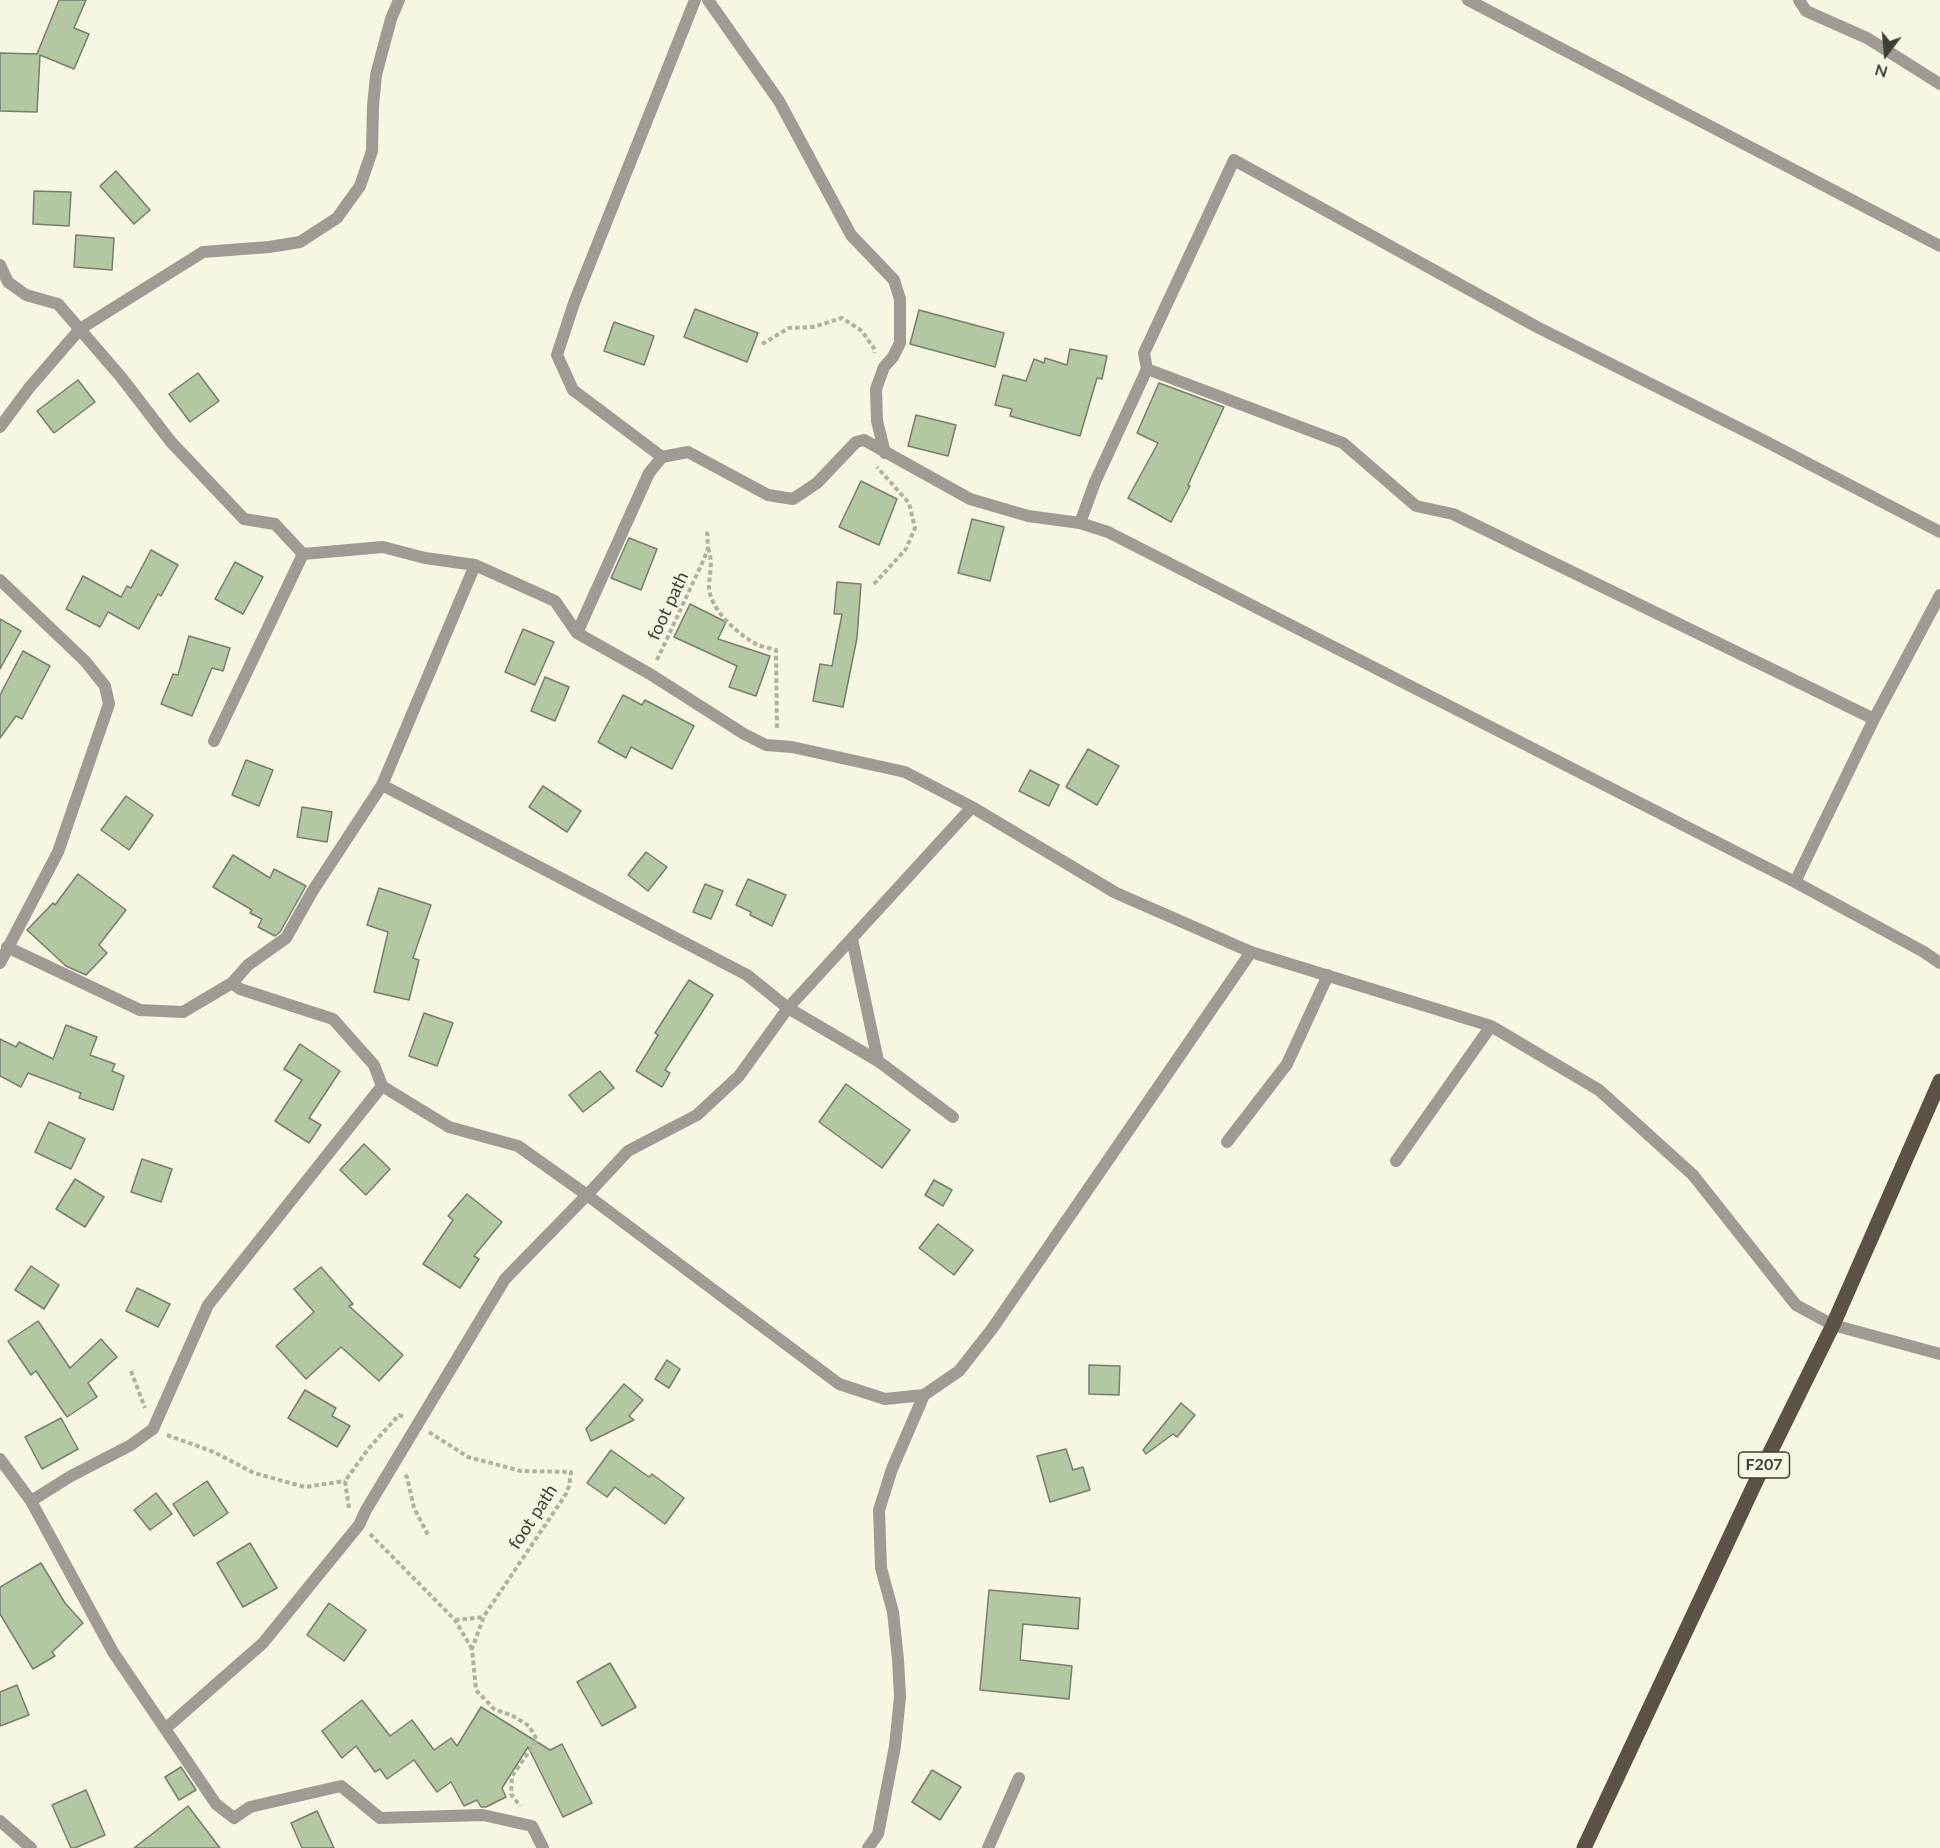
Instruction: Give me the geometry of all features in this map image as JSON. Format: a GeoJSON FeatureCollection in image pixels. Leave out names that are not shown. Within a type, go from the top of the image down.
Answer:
{"type":"FeatureCollection","features":[{"type":"Feature","properties":{"kind":"main road","name":"F207"},"geometry":{"type":"LineString","coordinates":[[1584,1848],[1752,1490],[1833,1325],[1940,1081]]}},
{"type":"Feature","properties":{"kind":"street"},"geometry":{"type":"LineString","coordinates":[[0,427],[29,388],[80,329],[203,252],[300,242],[337,218],[360,186],[372,151],[376,75],[391,19],[399,0]]}},
{"type":"Feature","properties":{"kind":"street"},"geometry":{"type":"LineString","coordinates":[[662,457],[573,390],[557,355],[574,303],[695,0]]}},
{"type":"Feature","properties":{"kind":"street"},"geometry":{"type":"LineString","coordinates":[[708,0],[779,100],[851,235],[894,280],[900,300],[900,343],[893,357],[884,367],[876,389],[877,421],[885,453]]}},
{"type":"Feature","properties":{"kind":"street"},"geometry":{"type":"LineString","coordinates":[[1468,0],[1939,243]]}},
{"type":"Feature","properties":{"kind":"street"},"geometry":{"type":"LineString","coordinates":[[1800,0],[1806,11],[1867,38],[1940,84]]}},
{"type":"Feature","properties":{"kind":"street"},"geometry":{"type":"LineString","coordinates":[[1080,523],[1095,482],[1147,369],[1144,353],[1234,160],[1537,327],[1940,532]]}},
{"type":"Feature","properties":{"kind":"street"},"geometry":{"type":"LineString","coordinates":[[0,265],[8,282],[26,295],[58,304],[121,377],[171,442],[244,519],[275,524],[303,554]]}},
{"type":"Feature","properties":{"kind":"street"},"geometry":{"type":"LineString","coordinates":[[1147,369],[1343,443],[1416,506],[1453,514],[1874,719]]}},
{"type":"Feature","properties":{"kind":"street"},"geometry":{"type":"LineString","coordinates":[[576,633],[649,473],[662,457],[688,452],[768,495],[793,499],[817,483],[856,442],[868,441],[885,453],[970,499],[1028,516],[1080,523],[1108,532],[1795,882],[1924,952],[1940,963]]}},
{"type":"Feature","properties":{"kind":"street"},"geometry":{"type":"LineString","coordinates":[[303,554],[383,547],[426,558],[475,565],[555,602],[576,633],[650,674],[744,734],[766,745],[792,747],[905,772],[972,807],[1116,892],[1251,952],[1491,1026],[1599,1090],[1694,1175],[1796,1305],[1833,1325],[1940,1354]]}},
{"type":"Feature","properties":{"kind":"street"},"geometry":{"type":"LineString","coordinates":[[214,741],[303,554]]}},
{"type":"Feature","properties":{"kind":"street"},"geometry":{"type":"LineString","coordinates":[[7,947],[140,1010],[183,1012],[232,983],[248,964],[286,938],[312,892],[382,785],[475,565]]}},
{"type":"Feature","properties":{"kind":"street"},"geometry":{"type":"LineString","coordinates":[[0,580],[85,661],[105,686],[109,704],[58,852],[0,963]]}},
{"type":"Feature","properties":{"kind":"street"},"geometry":{"type":"LineString","coordinates":[[1795,882],[1874,719],[1940,595]]}},
{"type":"Feature","properties":{"kind":"street"},"geometry":{"type":"LineString","coordinates":[[382,785],[747,975],[788,1008],[878,1061],[952,1117]]}},
{"type":"Feature","properties":{"kind":"street"},"geometry":{"type":"LineString","coordinates":[[165,1729],[263,1643],[359,1525],[505,1279],[628,1151],[697,1115],[739,1076],[788,1008],[972,807]]}},
{"type":"Feature","properties":{"kind":"street"},"geometry":{"type":"LineString","coordinates":[[852,939],[878,1061]]}},
{"type":"Feature","properties":{"kind":"street"},"geometry":{"type":"LineString","coordinates":[[232,983],[240,989],[333,1019],[374,1065],[382,1086],[449,1127],[518,1146],[839,1384],[885,1399],[924,1395],[959,1371],[992,1329],[1251,952]]}},
{"type":"Feature","properties":{"kind":"street"},"geometry":{"type":"LineString","coordinates":[[1227,1142],[1287,1064],[1328,975]]}},
{"type":"Feature","properties":{"kind":"street"},"geometry":{"type":"LineString","coordinates":[[1396,1161],[1491,1026]]}},
{"type":"Feature","properties":{"kind":"street"},"geometry":{"type":"LineString","coordinates":[[31,1501],[71,1476],[131,1445],[153,1429],[208,1305],[382,1086]]}},
{"type":"Feature","properties":{"kind":"street"},"geometry":{"type":"LineString","coordinates":[[868,1848],[878,1834],[895,1746],[900,1697],[893,1612],[881,1568],[879,1510],[892,1469],[924,1395]]}},
{"type":"Feature","properties":{"kind":"street"},"geometry":{"type":"LineString","coordinates":[[0,1459],[31,1501],[112,1652],[216,1804],[234,1818],[250,1807],[341,1786],[380,1818],[483,1815],[532,1826],[543,1848]]}},
{"type":"Feature","properties":{"kind":"street"},"geometry":{"type":"LineString","coordinates":[[988,1848],[1019,1778]]}},
{"type":"Feature","properties":{"kind":"street"},"geometry":{"type":"LineString","coordinates":[[0,1821],[32,1848]]}},
{"type":"Feature","properties":{"kind":"path","name":"foot path"},"geometry":{"type":"LineString","coordinates":[[707,529],[708,548],[712,560],[709,586],[716,611],[758,645],[776,650],[777,746]]}},
{"type":"Feature","properties":{"kind":"path","name":"foot path"},"geometry":{"type":"LineString","coordinates":[[650,674],[708,548]]}},
{"type":"Feature","properties":{"kind":"path"},"geometry":{"type":"LineString","coordinates":[[131,1371],[144,1400],[148,1421],[153,1429],[214,1452],[264,1476],[305,1487],[345,1481]]}},
{"type":"Feature","properties":{"kind":"path","name":"foot path"},"geometry":{"type":"LineString","coordinates":[[472,1649],[484,1616],[566,1494],[571,1472],[521,1471],[468,1457],[399,1415],[369,1448],[345,1481],[351,1515],[455,1620],[472,1649],[476,1690],[494,1709],[513,1716],[529,1726],[537,1740],[512,1776],[511,1794],[532,1826]]}},
{"type":"Feature","properties":{"kind":"path"},"geometry":{"type":"LineString","coordinates":[[369,1448],[395,1462],[407,1478],[414,1508],[428,1535]]}},
{"type":"Feature","properties":{"kind":"path"},"geometry":{"type":"LineString","coordinates":[[455,1620],[484,1616]]}},
{"type":"Feature","properties":{"kind":"building"},"geometry":{"type":"Polygon","coordinates":[[[59,0],[86,0],[74,28],[89,34],[74,69],[40,55],[37,112],[0,111],[0,53],[37,54],[59,0]]]}},
{"type":"Feature","properties":{"kind":"building"},"geometry":{"type":"Polygon","coordinates":[[[116,171],[150,210],[134,224],[100,186],[116,171]]]}},
{"type":"Feature","properties":{"kind":"building"},"geometry":{"type":"Polygon","coordinates":[[[34,191],[71,192],[69,226],[33,224],[34,191]]]}},
{"type":"Feature","properties":{"kind":"building"},"geometry":{"type":"Polygon","coordinates":[[[76,235],[114,238],[112,270],[74,267],[76,235]]]}},
{"type":"Feature","properties":{"kind":"building"},"geometry":{"type":"Polygon","coordinates":[[[695,309],[758,333],[747,362],[684,337],[695,309]]]}},
{"type":"Feature","properties":{"kind":"building"},"geometry":{"type":"Polygon","coordinates":[[[919,310],[1004,333],[995,367],[910,344],[919,310]]]}},
{"type":"Feature","properties":{"kind":"building"},"geometry":{"type":"Polygon","coordinates":[[[614,322],[654,336],[644,365],[604,351],[614,322]]]}},
{"type":"Feature","properties":{"kind":"building"},"geometry":{"type":"Polygon","coordinates":[[[1070,349],[1107,356],[1102,379],[1097,378],[1080,436],[1010,416],[1012,409],[995,405],[1003,375],[1026,381],[1034,359],[1044,363],[1045,358],[1067,365],[1070,349]]]}},
{"type":"Feature","properties":{"kind":"building"},"geometry":{"type":"Polygon","coordinates":[[[198,373],[219,401],[190,422],[169,394],[198,373]]]}},
{"type":"Feature","properties":{"kind":"building"},"geometry":{"type":"Polygon","coordinates":[[[78,380],[95,402],[54,433],[37,411],[78,380]]]}},
{"type":"Feature","properties":{"kind":"building"},"geometry":{"type":"Polygon","coordinates":[[[1159,383],[1224,407],[1188,485],[1190,486],[1171,522],[1128,498],[1158,443],[1137,433],[1159,383]]]}},
{"type":"Feature","properties":{"kind":"building"},"geometry":{"type":"Polygon","coordinates":[[[916,415],[956,425],[948,456],[908,446],[916,415]]]}},
{"type":"Feature","properties":{"kind":"building"},"geometry":{"type":"Polygon","coordinates":[[[861,481],[897,499],[879,545],[839,527],[861,481]]]}},
{"type":"Feature","properties":{"kind":"building"},"geometry":{"type":"Polygon","coordinates":[[[972,519],[1004,527],[990,581],[958,573],[972,519]]]}},
{"type":"Feature","properties":{"kind":"building"},"geometry":{"type":"Polygon","coordinates":[[[629,538],[657,549],[641,590],[611,578],[629,538]]]}},
{"type":"Feature","properties":{"kind":"building"},"geometry":{"type":"Polygon","coordinates":[[[151,550],[178,565],[161,596],[158,594],[139,629],[108,612],[100,627],[66,609],[83,576],[121,597],[127,586],[131,588],[151,550]]]}},
{"type":"Feature","properties":{"kind":"building"},"geometry":{"type":"Polygon","coordinates":[[[235,562],[263,577],[243,614],[215,599],[235,562]]]}},
{"type":"Feature","properties":{"kind":"building"},"geometry":{"type":"Polygon","coordinates":[[[837,582],[861,584],[857,638],[843,707],[813,701],[820,664],[832,666],[842,614],[834,614],[837,582]]]}},
{"type":"Feature","properties":{"kind":"building"},"geometry":{"type":"Polygon","coordinates":[[[690,604],[726,622],[718,639],[770,656],[756,696],[729,687],[737,666],[674,637],[690,604]]]}},
{"type":"Feature","properties":{"kind":"building"},"geometry":{"type":"Polygon","coordinates":[[[0,619],[21,631],[0,669],[0,619]]]}},
{"type":"Feature","properties":{"kind":"building"},"geometry":{"type":"Polygon","coordinates":[[[523,629],[554,642],[535,685],[505,672],[523,629]]]}},
{"type":"Feature","properties":{"kind":"building"},"geometry":{"type":"Polygon","coordinates":[[[189,636],[230,648],[223,671],[212,668],[192,716],[161,704],[173,674],[178,675],[189,636]]]}},
{"type":"Feature","properties":{"kind":"building"},"geometry":{"type":"Polygon","coordinates":[[[23,651],[50,666],[22,719],[16,716],[0,738],[0,695],[23,651]]]}},
{"type":"Feature","properties":{"kind":"building"},"geometry":{"type":"Polygon","coordinates":[[[545,677],[569,687],[555,721],[531,711],[545,677]]]}},
{"type":"Feature","properties":{"kind":"building"},"geometry":{"type":"Polygon","coordinates":[[[623,695],[642,705],[645,700],[694,726],[672,769],[631,747],[626,758],[598,742],[623,695]]]}},
{"type":"Feature","properties":{"kind":"building"},"geometry":{"type":"Polygon","coordinates":[[[1088,749],[1119,766],[1097,805],[1066,787],[1088,749]]]}},
{"type":"Feature","properties":{"kind":"building"},"geometry":{"type":"Polygon","coordinates":[[[246,760],[273,770],[259,806],[232,795],[246,760]]]}},
{"type":"Feature","properties":{"kind":"building"},"geometry":{"type":"Polygon","coordinates":[[[1030,770],[1059,785],[1049,806],[1019,791],[1030,770]]]}},
{"type":"Feature","properties":{"kind":"building"},"geometry":{"type":"Polygon","coordinates":[[[543,786],[581,811],[567,832],[529,807],[543,786]]]}},
{"type":"Feature","properties":{"kind":"building"},"geometry":{"type":"Polygon","coordinates":[[[126,796],[153,815],[129,850],[101,830],[126,796]]]}},
{"type":"Feature","properties":{"kind":"building"},"geometry":{"type":"Polygon","coordinates":[[[302,807],[332,812],[327,842],[297,837],[302,807]]]}},
{"type":"Feature","properties":{"kind":"building"},"geometry":{"type":"Polygon","coordinates":[[[646,852],[667,867],[648,891],[628,875],[646,852]]]}},
{"type":"Feature","properties":{"kind":"building"},"geometry":{"type":"Polygon","coordinates":[[[233,855],[270,878],[274,869],[306,886],[280,932],[275,936],[258,927],[262,919],[250,913],[252,910],[213,887],[233,855]]]}},
{"type":"Feature","properties":{"kind":"building"},"geometry":{"type":"Polygon","coordinates":[[[78,874],[126,910],[99,945],[107,953],[86,975],[66,966],[27,930],[53,903],[55,905],[78,874]]]}},
{"type":"Feature","properties":{"kind":"building"},"geometry":{"type":"Polygon","coordinates":[[[748,879],[786,895],[772,926],[736,905],[748,879]]]}},
{"type":"Feature","properties":{"kind":"building"},"geometry":{"type":"Polygon","coordinates":[[[705,884],[723,891],[711,919],[693,912],[705,884]]]}},
{"type":"Feature","properties":{"kind":"building"},"geometry":{"type":"Polygon","coordinates":[[[379,888],[431,905],[413,958],[419,960],[409,1000],[374,992],[388,932],[367,925],[379,888]]]}},
{"type":"Feature","properties":{"kind":"building"},"geometry":{"type":"Polygon","coordinates":[[[689,980],[713,995],[665,1070],[670,1073],[662,1087],[636,1071],[658,1035],[655,1033],[689,980]]]}},
{"type":"Feature","properties":{"kind":"building"},"geometry":{"type":"Polygon","coordinates":[[[424,1013],[453,1023],[437,1066],[409,1056],[424,1013]]]}},
{"type":"Feature","properties":{"kind":"building"},"geometry":{"type":"Polygon","coordinates":[[[66,1025],[97,1037],[90,1055],[115,1064],[112,1071],[124,1076],[113,1110],[79,1098],[81,1093],[28,1073],[21,1087],[0,1076],[0,1039],[16,1047],[19,1042],[53,1059],[66,1025]]]}},
{"type":"Feature","properties":{"kind":"building"},"geometry":{"type":"Polygon","coordinates":[[[300,1044],[340,1071],[309,1118],[321,1125],[309,1143],[275,1121],[302,1080],[284,1069],[300,1044]]]}},
{"type":"Feature","properties":{"kind":"building"},"geometry":{"type":"Polygon","coordinates":[[[600,1071],[614,1088],[583,1112],[569,1095],[600,1071]]]}},
{"type":"Feature","properties":{"kind":"building"},"geometry":{"type":"Polygon","coordinates":[[[846,1084],[910,1130],[882,1168],[819,1122],[846,1084]]]}},
{"type":"Feature","properties":{"kind":"building"},"geometry":{"type":"Polygon","coordinates":[[[49,1122],[85,1139],[71,1169],[35,1152],[49,1122]]]}},
{"type":"Feature","properties":{"kind":"building"},"geometry":{"type":"Polygon","coordinates":[[[364,1144],[390,1169],[366,1195],[340,1170],[364,1144]]]}},
{"type":"Feature","properties":{"kind":"building"},"geometry":{"type":"Polygon","coordinates":[[[142,1159],[172,1169],[161,1202],[131,1192],[142,1159]]]}},
{"type":"Feature","properties":{"kind":"building"},"geometry":{"type":"Polygon","coordinates":[[[75,1179],[104,1197],[85,1227],[56,1209],[75,1179]]]}},
{"type":"Feature","properties":{"kind":"building"},"geometry":{"type":"Polygon","coordinates":[[[934,1180],[952,1190],[943,1206],[925,1195],[934,1180]]]}},
{"type":"Feature","properties":{"kind":"building"},"geometry":{"type":"Polygon","coordinates":[[[467,1194],[502,1222],[474,1256],[479,1259],[460,1288],[423,1264],[453,1220],[448,1216],[467,1194]]]}},
{"type":"Feature","properties":{"kind":"building"},"geometry":{"type":"Polygon","coordinates":[[[938,1224],[973,1250],[954,1275],[919,1248],[938,1224]]]}},
{"type":"Feature","properties":{"kind":"building"},"geometry":{"type":"Polygon","coordinates":[[[31,1266],[59,1285],[44,1309],[15,1290],[31,1266]]]}},
{"type":"Feature","properties":{"kind":"building"},"geometry":{"type":"Polygon","coordinates":[[[321,1267],[353,1304],[349,1306],[403,1355],[379,1381],[341,1347],[306,1379],[276,1346],[314,1312],[294,1289],[321,1267]]]}},
{"type":"Feature","properties":{"kind":"building"},"geometry":{"type":"Polygon","coordinates":[[[137,1288],[170,1304],[158,1327],[126,1311],[137,1288]]]}},
{"type":"Feature","properties":{"kind":"building"},"geometry":{"type":"Polygon","coordinates":[[[38,1321],[70,1368],[101,1339],[117,1357],[88,1383],[97,1397],[67,1417],[36,1371],[31,1375],[8,1341],[38,1321]]]}},
{"type":"Feature","properties":{"kind":"building"},"geometry":{"type":"Polygon","coordinates":[[[667,1360],[680,1369],[669,1388],[655,1379],[667,1360]]]}},
{"type":"Feature","properties":{"kind":"building"},"geometry":{"type":"Polygon","coordinates":[[[1089,1365],[1120,1366],[1119,1395],[1089,1394],[1089,1365]]]}},
{"type":"Feature","properties":{"kind":"building"},"geometry":{"type":"Polygon","coordinates":[[[624,1384],[643,1400],[629,1416],[634,1420],[591,1441],[586,1429],[624,1384]]]}},
{"type":"Feature","properties":{"kind":"building"},"geometry":{"type":"Polygon","coordinates":[[[305,1390],[336,1408],[332,1416],[350,1426],[337,1447],[288,1418],[305,1390]]]}},
{"type":"Feature","properties":{"kind":"building"},"geometry":{"type":"Polygon","coordinates":[[[1181,1403],[1195,1415],[1177,1437],[1173,1434],[1146,1454],[1143,1450],[1181,1403]]]}},
{"type":"Feature","properties":{"kind":"building"},"geometry":{"type":"Polygon","coordinates":[[[61,1418],[78,1449],[42,1469],[25,1437],[61,1418]]]}},
{"type":"Feature","properties":{"kind":"building"},"geometry":{"type":"Polygon","coordinates":[[[1066,1449],[1073,1470],[1083,1467],[1090,1490],[1050,1502],[1037,1456],[1066,1449]]]}},
{"type":"Feature","properties":{"kind":"building"},"geometry":{"type":"Polygon","coordinates":[[[611,1450],[649,1477],[652,1474],[684,1498],[665,1524],[615,1487],[607,1497],[587,1483],[611,1450]]]}},
{"type":"Feature","properties":{"kind":"building"},"geometry":{"type":"Polygon","coordinates":[[[207,1481],[228,1513],[194,1536],[173,1504],[207,1481]]]}},
{"type":"Feature","properties":{"kind":"building"},"geometry":{"type":"Polygon","coordinates":[[[156,1493],[172,1514],[150,1530],[134,1510],[156,1493]]]}},
{"type":"Feature","properties":{"kind":"building"},"geometry":{"type":"Polygon","coordinates":[[[250,1543],[277,1588],[243,1607],[217,1563],[250,1543]]]}},
{"type":"Feature","properties":{"kind":"building"},"geometry":{"type":"Polygon","coordinates":[[[41,1563],[65,1603],[83,1623],[52,1652],[55,1656],[33,1669],[0,1614],[0,1587],[41,1563]]]}},
{"type":"Feature","properties":{"kind":"building"},"geometry":{"type":"Polygon","coordinates":[[[989,1590],[1080,1598],[1078,1629],[1023,1624],[1020,1660],[1072,1666],[1069,1699],[980,1690],[989,1590]]]}},
{"type":"Feature","properties":{"kind":"building"},"geometry":{"type":"Polygon","coordinates":[[[329,1603],[366,1630],[344,1661],[307,1635],[329,1603]]]}},
{"type":"Feature","properties":{"kind":"building"},"geometry":{"type":"Polygon","coordinates":[[[610,1663],[636,1707],[602,1726],[577,1682],[610,1663]]]}},
{"type":"Feature","properties":{"kind":"building"},"geometry":{"type":"Polygon","coordinates":[[[17,1685],[29,1715],[0,1726],[0,1692],[17,1685]]]}},
{"type":"Feature","properties":{"kind":"building"},"geometry":{"type":"Polygon","coordinates":[[[362,1700],[390,1736],[412,1720],[434,1750],[451,1738],[457,1746],[481,1707],[550,1750],[562,1744],[592,1803],[563,1817],[528,1747],[502,1788],[506,1797],[486,1807],[481,1807],[477,1800],[464,1806],[451,1782],[437,1792],[414,1760],[387,1779],[380,1769],[375,1772],[356,1746],[342,1758],[322,1731],[362,1700]]]}},
{"type":"Feature","properties":{"kind":"building"},"geometry":{"type":"Polygon","coordinates":[[[181,1767],[196,1790],[179,1800],[165,1777],[181,1767]]]}},
{"type":"Feature","properties":{"kind":"building"},"geometry":{"type":"Polygon","coordinates":[[[932,1770],[961,1787],[940,1820],[912,1802],[932,1770]]]}},
{"type":"Feature","properties":{"kind":"building"},"geometry":{"type":"Polygon","coordinates":[[[86,1790],[105,1835],[71,1848],[52,1805],[86,1790]]]}},
{"type":"Feature","properties":{"kind":"building"},"geometry":{"type":"Polygon","coordinates":[[[188,1806],[220,1848],[134,1848],[188,1806]]]}},
{"type":"Feature","properties":{"kind":"building"},"geometry":{"type":"Polygon","coordinates":[[[317,1811],[334,1848],[302,1848],[291,1823],[317,1811]]]}}]}
